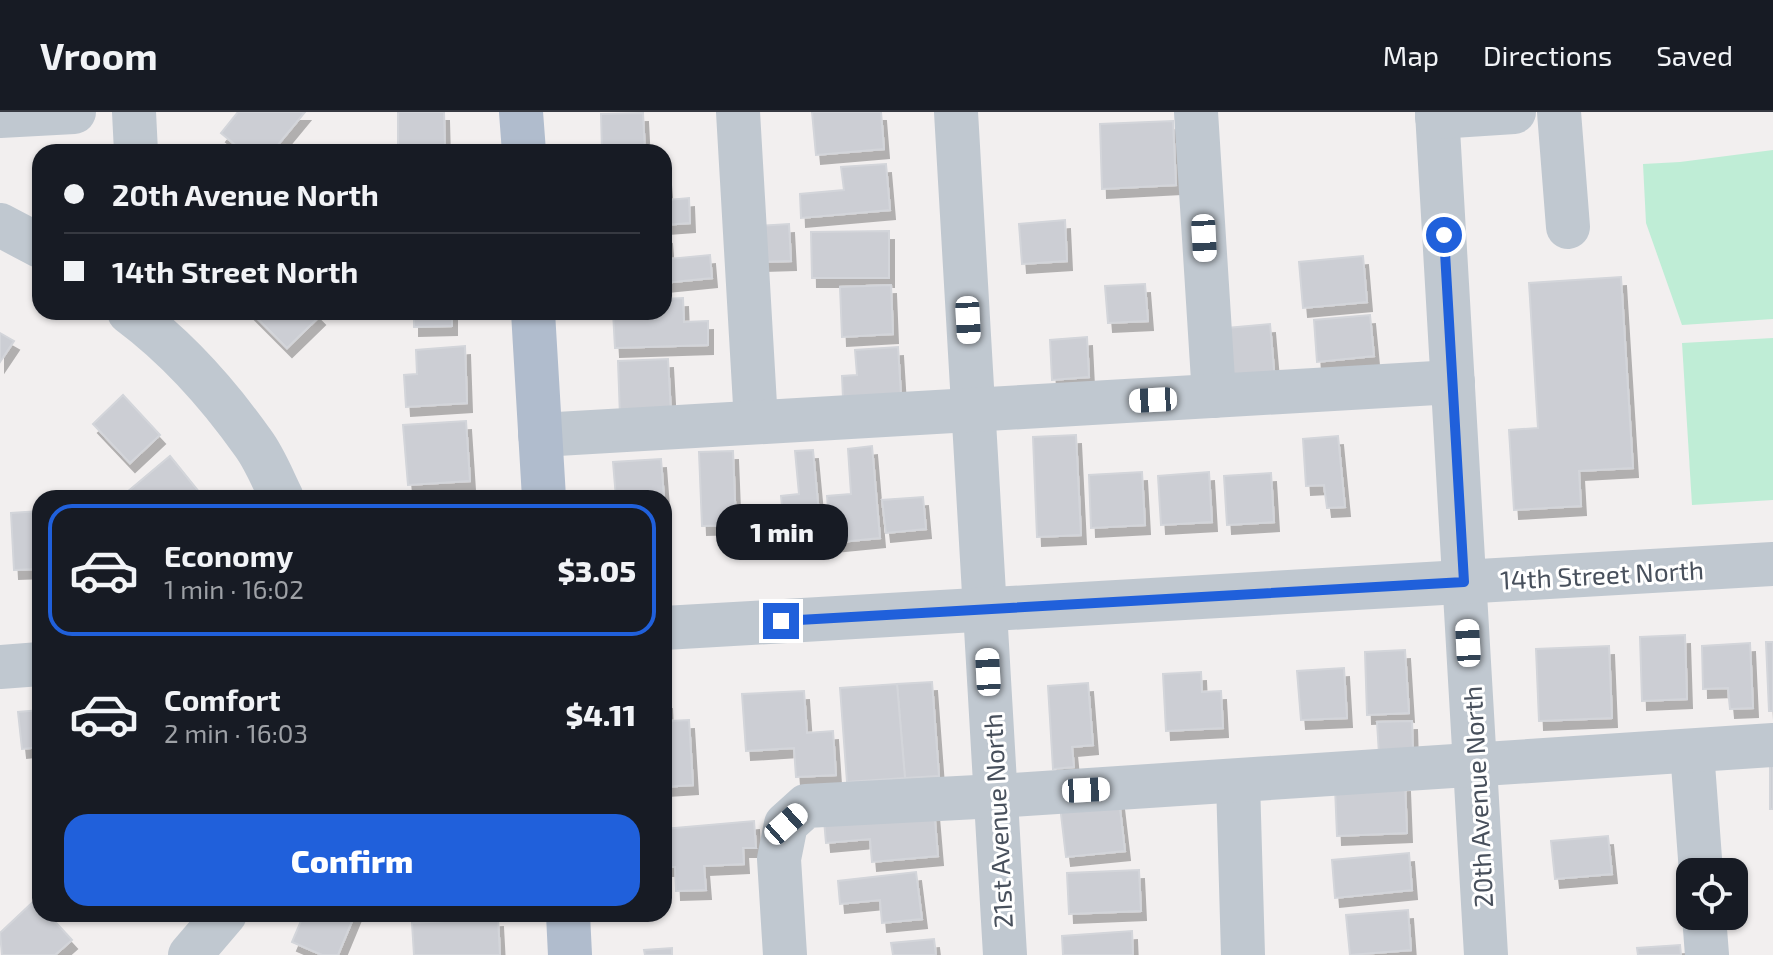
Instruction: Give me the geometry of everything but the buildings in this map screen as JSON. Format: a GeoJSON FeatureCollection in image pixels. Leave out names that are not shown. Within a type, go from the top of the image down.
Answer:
{"type":"FeatureCollection","features":[{"type":"Feature","properties":{"kind":"main road"},"geometry":{"type":"LineString","coordinates":[[521,112],[523,144]]}},
{"type":"Feature","properties":{"kind":"main road"},"geometry":{"type":"LineString","coordinates":[[533,320],[543,490]]}},
{"type":"Feature","properties":{"kind":"main road"},"geometry":{"type":"LineString","coordinates":[[568,922],[570,955]]}},
{"type":"Feature","properties":{"kind":"street"},"geometry":{"type":"LineString","coordinates":[[0,116],[74,112]]}},
{"type":"Feature","properties":{"kind":"street"},"geometry":{"type":"LineString","coordinates":[[134,112],[136,144]]}},
{"type":"Feature","properties":{"kind":"street"},"geometry":{"type":"LineString","coordinates":[[738,112],[756,422]]}},
{"type":"Feature","properties":{"kind":"street","name":"21st Avenue North"},"geometry":{"type":"LineString","coordinates":[[956,112],[1005,955]]}},
{"type":"Feature","properties":{"kind":"street"},"geometry":{"type":"LineString","coordinates":[[1196,112],[1214,396]]}},
{"type":"Feature","properties":{"kind":"street"},"geometry":{"type":"LineString","coordinates":[[1437,115],[1514,112]]}},
{"type":"Feature","properties":{"kind":"street"},"geometry":{"type":"LineString","coordinates":[[1559,112],[1568,227]]}},
{"type":"Feature","properties":{"kind":"street","name":"20th Avenue North"},"geometry":{"type":"LineString","coordinates":[[1437,115],[1486,955]]}},
{"type":"Feature","properties":{"kind":"street"},"geometry":{"type":"LineString","coordinates":[[0,225],[32,242]]}},
{"type":"Feature","properties":{"kind":"street"},"geometry":{"type":"LineString","coordinates":[[143,320],[202,380],[255,444],[278,490]]}},
{"type":"Feature","properties":{"kind":"street"},"geometry":{"type":"LineString","coordinates":[[540,435],[1453,382]]}},
{"type":"Feature","properties":{"kind":"street","name":"14th Street North"},"geometry":{"type":"LineString","coordinates":[[672,628],[1773,564]]}},
{"type":"Feature","properties":{"kind":"street"},"geometry":{"type":"LineString","coordinates":[[0,667],[32,665]]}},
{"type":"Feature","properties":{"kind":"street"},"geometry":{"type":"LineString","coordinates":[[785,955],[779,859],[786,824],[806,806],[1773,745]]}},
{"type":"Feature","properties":{"kind":"street"},"geometry":{"type":"LineString","coordinates":[[1692,751],[1700,858]]}},
{"type":"Feature","properties":{"kind":"street"},"geometry":{"type":"LineString","coordinates":[[1238,781],[1243,955]]}},
{"type":"Feature","properties":{"kind":"street"},"geometry":{"type":"LineString","coordinates":[[190,955],[218,922]]}},
{"type":"Feature","properties":{"kind":"street"},"geometry":{"type":"LineString","coordinates":[[1705,930],[1707,955]]}},
{"type":"Feature","properties":{"kind":"green space"},"geometry":{"type":"Polygon","coordinates":[[[1773,150],[1773,319],[1682,325],[1646,223],[1643,164],[1773,150]]]}},
{"type":"Feature","properties":{"kind":"green space"},"geometry":{"type":"Polygon","coordinates":[[[1773,338],[1773,500],[1692,505],[1682,343],[1773,338]]]}},
{"type":"Feature","properties":{"kind":"route"},"geometry":{"type":"LineString","coordinates":[[781,621],[1464,582],[1444,235]]}}]}
